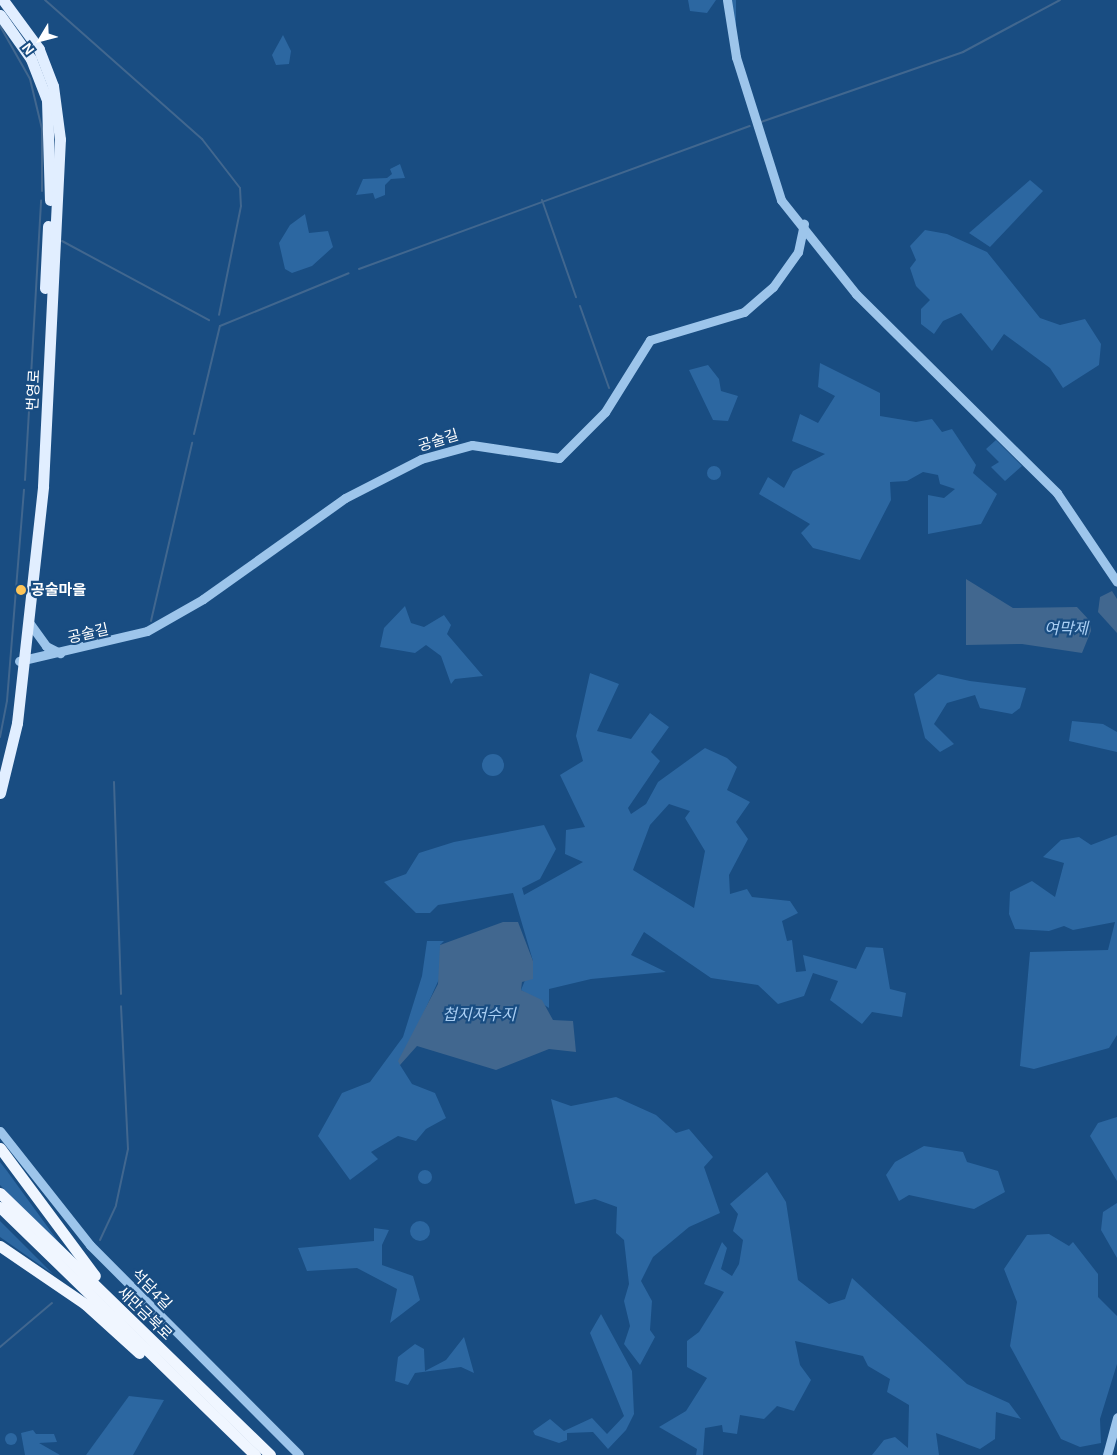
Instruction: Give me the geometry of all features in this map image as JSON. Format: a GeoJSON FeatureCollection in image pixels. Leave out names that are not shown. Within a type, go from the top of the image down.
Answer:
{"type":"FeatureCollection","features":[{"type":"Feature","properties":{"kind":"highway"},"geometry":{"type":"LineString","coordinates":[[0,1148],[81,1260],[178,1366]]}},
{"type":"Feature","properties":{"kind":"highway","name":"새만금북로"},"geometry":{"type":"LineString","coordinates":[[0,1193],[270,1455]]}},
{"type":"Feature","properties":{"kind":"highway","name":"새만금북로"},"geometry":{"type":"LineString","coordinates":[[0,1206],[255,1455]]}},
{"type":"Feature","properties":{"kind":"highway"},"geometry":{"type":"LineString","coordinates":[[0,1246],[85,1304],[211,1412]]}},
{"type":"Feature","properties":{"kind":"main road","name":"번영로"},"geometry":{"type":"LineString","coordinates":[[0,793],[28,621],[43,486],[60,139],[54,86],[39,49],[3,0]]}},
{"type":"Feature","properties":{"kind":"main road","name":"번영로"},"geometry":{"type":"LineString","coordinates":[[0,15],[31,59],[47,109],[50,196],[35,485],[22,661],[0,774]]}},
{"type":"Feature","properties":{"kind":"street"},"geometry":{"type":"LineString","coordinates":[[727,0],[736,57],[772,183],[856,294],[1057,492],[1117,582]]}},
{"type":"Feature","properties":{"kind":"street","name":"공술길"},"geometry":{"type":"LineString","coordinates":[[22,661],[128,637],[168,620],[345,498],[413,462],[472,445],[559,458],[605,412],[650,340],[744,312],[773,287],[798,252],[804,224]]}},
{"type":"Feature","properties":{"kind":"street"},"geometry":{"type":"LineString","coordinates":[[28,621],[46,646],[61,653]]}},
{"type":"Feature","properties":{"kind":"street","name":"석담4길"},"geometry":{"type":"LineString","coordinates":[[0,1131],[90,1245],[299,1455]]}},
{"type":"Feature","properties":{"kind":"street"},"geometry":{"type":"LineString","coordinates":[[1107,1455],[1117,1417]]}},
{"type":"Feature","properties":{"kind":"shaded area"},"geometry":{"type":"Polygon","coordinates":[[[688,0],[716,0],[707,13],[690,11],[688,0]]]}},
{"type":"Feature","properties":{"kind":"shaded area"},"geometry":{"type":"Polygon","coordinates":[[[729,0],[736,0],[736,30],[729,0]]]}},
{"type":"Feature","properties":{"kind":"shaded area"},"geometry":{"type":"Polygon","coordinates":[[[283,35],[291,51],[289,64],[276,65],[272,55],[283,35]]]}},
{"type":"Feature","properties":{"kind":"shaded area"},"geometry":{"type":"Polygon","coordinates":[[[400,164],[405,178],[391,179],[385,185],[385,195],[375,199],[373,193],[356,195],[363,179],[387,178],[392,174],[390,169],[400,164]]]}},
{"type":"Feature","properties":{"kind":"shaded area"},"geometry":{"type":"Polygon","coordinates":[[[1030,180],[1043,191],[990,247],[969,233],[1030,180]]]}},
{"type":"Feature","properties":{"kind":"shaded area"},"geometry":{"type":"Polygon","coordinates":[[[305,214],[309,233],[328,231],[333,247],[312,266],[292,273],[285,269],[279,243],[290,225],[305,214]]]}},
{"type":"Feature","properties":{"kind":"shaded area"},"geometry":{"type":"Polygon","coordinates":[[[925,230],[947,234],[987,252],[1040,318],[1060,325],[1085,319],[1101,344],[1099,365],[1063,388],[1050,368],[1004,334],[992,351],[961,313],[943,321],[934,334],[921,324],[921,309],[930,300],[916,286],[910,268],[916,260],[910,246],[925,230]]]}},
{"type":"Feature","properties":{"kind":"shaded area"},"geometry":{"type":"Polygon","coordinates":[[[820,363],[880,393],[880,416],[916,422],[932,419],[942,432],[952,429],[976,465],[973,473],[997,494],[981,524],[928,534],[928,495],[944,498],[955,489],[940,484],[938,475],[923,472],[907,481],[890,482],[891,500],[860,560],[813,548],[801,533],[810,524],[759,494],[768,477],[784,488],[793,471],[825,454],[792,441],[800,414],[818,423],[835,396],[818,387],[820,363]]]}},
{"type":"Feature","properties":{"kind":"shaded area"},"geometry":{"type":"Polygon","coordinates":[[[708,365],[719,379],[721,391],[738,396],[728,421],[713,420],[689,370],[708,365]]]}},
{"type":"Feature","properties":{"kind":"shaded area"},"geometry":{"type":"Polygon","coordinates":[[[996,440],[1022,466],[1005,481],[991,467],[999,462],[986,449],[996,440]]]}},
{"type":"Feature","properties":{"kind":"shaded area"},"geometry":{"type":"Polygon","coordinates":[[[711,466],[717,466],[721,473],[717,480],[711,480],[707,476],[707,470],[711,466]]]}},
{"type":"Feature","properties":{"kind":"shaded area"},"geometry":{"type":"Polygon","coordinates":[[[405,606],[411,623],[424,627],[444,615],[451,625],[447,634],[483,676],[455,679],[451,684],[441,656],[426,645],[415,653],[380,647],[384,628],[405,606]]]}},
{"type":"Feature","properties":{"kind":"shaded area"},"geometry":{"type":"Polygon","coordinates":[[[590,673],[619,684],[597,731],[631,739],[650,713],[669,727],[651,752],[660,761],[628,808],[631,814],[646,804],[658,782],[705,748],[727,758],[737,767],[727,790],[750,802],[736,822],[748,839],[729,875],[730,894],[747,889],[752,897],[790,901],[798,913],[782,921],[787,941],[792,940],[796,972],[806,971],[803,955],[856,969],[866,947],[883,948],[890,989],[906,993],[902,1017],[872,1012],[862,1024],[830,1000],[838,981],[813,973],[804,996],[778,1004],[758,985],[711,978],[644,932],[631,955],[666,972],[591,979],[549,989],[549,1008],[521,990],[533,961],[513,893],[438,905],[430,913],[416,913],[384,882],[406,874],[419,853],[454,842],[544,825],[556,849],[540,879],[522,888],[524,895],[583,862],[565,854],[566,830],[585,827],[560,775],[583,761],[576,736],[590,673]],[[669,804],[650,825],[633,870],[694,908],[705,851],[685,818],[690,811],[669,804]]]}},
{"type":"Feature","properties":{"kind":"shaded area"},"geometry":{"type":"Polygon","coordinates":[[[938,674],[970,681],[1026,688],[1020,708],[1012,714],[980,708],[975,695],[947,703],[934,724],[954,744],[940,752],[925,738],[914,694],[938,674]]]}},
{"type":"Feature","properties":{"kind":"shaded area"},"geometry":{"type":"Polygon","coordinates":[[[1072,721],[1103,724],[1117,732],[1117,752],[1069,741],[1072,721]]]}},
{"type":"Feature","properties":{"kind":"shaded area"},"geometry":{"type":"Polygon","coordinates":[[[493,754],[503,761],[504,765],[497,775],[493,776],[483,769],[482,765],[489,755],[493,754]]]}},
{"type":"Feature","properties":{"kind":"shaded area"},"geometry":{"type":"Polygon","coordinates":[[[1117,835],[1117,1035],[1109,1048],[1034,1069],[1020,1066],[1030,952],[1108,950],[1115,922],[1073,930],[1064,926],[1049,931],[1015,929],[1009,914],[1010,892],[1032,881],[1055,897],[1064,863],[1043,857],[1061,840],[1079,837],[1091,845],[1117,835]]]}},
{"type":"Feature","properties":{"kind":"shaded area"},"geometry":{"type":"Polygon","coordinates":[[[427,941],[444,941],[440,945],[440,977],[400,1065],[412,1084],[435,1093],[446,1118],[426,1129],[416,1141],[398,1136],[371,1152],[378,1159],[350,1180],[318,1136],[342,1093],[370,1082],[403,1037],[422,976],[427,941]]]}},
{"type":"Feature","properties":{"kind":"shaded area"},"geometry":{"type":"Polygon","coordinates":[[[616,1097],[656,1115],[676,1133],[689,1129],[713,1157],[704,1167],[720,1213],[689,1227],[653,1257],[641,1281],[652,1301],[650,1330],[655,1337],[640,1365],[624,1344],[630,1326],[624,1301],[629,1284],[624,1240],[616,1233],[617,1207],[595,1199],[575,1204],[551,1099],[571,1106],[616,1097]]]}},
{"type":"Feature","properties":{"kind":"shaded area"},"geometry":{"type":"Polygon","coordinates":[[[1117,1117],[1117,1181],[1090,1136],[1098,1123],[1117,1117]]]}},
{"type":"Feature","properties":{"kind":"shaded area"},"geometry":{"type":"Polygon","coordinates":[[[924,1146],[963,1152],[967,1162],[998,1171],[1005,1192],[974,1209],[909,1195],[899,1201],[886,1175],[895,1162],[924,1146]]]}},
{"type":"Feature","properties":{"kind":"shaded area"},"geometry":{"type":"Polygon","coordinates":[[[0,1162],[7,1171],[63,1248],[0,1185],[0,1162]]]}},
{"type":"Feature","properties":{"kind":"shaded area"},"geometry":{"type":"Polygon","coordinates":[[[422,1170],[428,1170],[432,1177],[428,1184],[422,1184],[418,1180],[418,1174],[422,1170]]]}},
{"type":"Feature","properties":{"kind":"shaded area"},"geometry":{"type":"Polygon","coordinates":[[[767,1172],[786,1202],[798,1280],[829,1304],[845,1299],[852,1278],[967,1384],[1009,1403],[1021,1419],[996,1412],[995,1439],[980,1449],[936,1433],[939,1455],[872,1455],[884,1440],[895,1437],[908,1448],[909,1405],[887,1392],[890,1379],[868,1366],[863,1356],[795,1341],[800,1365],[811,1380],[794,1411],[777,1406],[764,1419],[740,1415],[737,1434],[723,1432],[722,1425],[705,1428],[703,1455],[696,1455],[697,1449],[659,1427],[686,1411],[707,1378],[687,1367],[687,1341],[699,1332],[724,1292],[704,1284],[722,1242],[727,1248],[721,1269],[732,1276],[739,1264],[743,1240],[733,1231],[738,1214],[730,1204],[767,1172]]]}},
{"type":"Feature","properties":{"kind":"shaded area"},"geometry":{"type":"Polygon","coordinates":[[[1117,1203],[1117,1258],[1101,1230],[1103,1212],[1117,1203]]]}},
{"type":"Feature","properties":{"kind":"shaded area"},"geometry":{"type":"Polygon","coordinates":[[[0,1221],[53,1274],[0,1237],[0,1221]]]}},
{"type":"Feature","properties":{"kind":"shaded area"},"geometry":{"type":"Polygon","coordinates":[[[420,1221],[427,1224],[430,1231],[427,1238],[420,1241],[413,1238],[410,1231],[413,1224],[420,1221]]]}},
{"type":"Feature","properties":{"kind":"shaded area"},"geometry":{"type":"Polygon","coordinates":[[[374,1228],[389,1230],[382,1245],[382,1265],[413,1276],[420,1300],[390,1323],[397,1289],[357,1268],[307,1271],[298,1248],[374,1241],[374,1228]]]}},
{"type":"Feature","properties":{"kind":"shaded area"},"geometry":{"type":"Polygon","coordinates":[[[1049,1234],[1069,1246],[1073,1242],[1098,1274],[1098,1297],[1117,1316],[1117,1364],[1100,1419],[1101,1443],[1080,1447],[1061,1439],[1010,1346],[1017,1302],[1004,1269],[1027,1235],[1049,1234]]]}},
{"type":"Feature","properties":{"kind":"shaded area"},"geometry":{"type":"Polygon","coordinates":[[[601,1314],[632,1371],[634,1414],[626,1430],[608,1449],[593,1432],[567,1433],[567,1440],[559,1443],[535,1435],[533,1431],[550,1419],[564,1431],[592,1418],[607,1434],[624,1416],[590,1333],[601,1314]]]}},
{"type":"Feature","properties":{"kind":"shaded area"},"geometry":{"type":"Polygon","coordinates":[[[464,1337],[474,1373],[461,1367],[415,1373],[408,1385],[395,1381],[398,1357],[415,1344],[424,1349],[425,1371],[446,1360],[464,1337]]]}},
{"type":"Feature","properties":{"kind":"shaded area"},"geometry":{"type":"Polygon","coordinates":[[[129,1396],[164,1400],[133,1455],[86,1455],[129,1396]]]}},
{"type":"Feature","properties":{"kind":"shaded area"},"geometry":{"type":"Polygon","coordinates":[[[33,1430],[36,1434],[54,1434],[57,1442],[39,1443],[60,1455],[25,1455],[21,1433],[33,1430]]]}},
{"type":"Feature","properties":{"kind":"shaded area"},"geometry":{"type":"Polygon","coordinates":[[[9,1433],[13,1433],[17,1439],[13,1445],[9,1445],[5,1441],[5,1437],[9,1433]]]}},
{"type":"Feature","properties":{"kind":"water","name":"여막제"},"geometry":{"type":"Polygon","coordinates":[[[966,579],[1013,608],[1077,607],[1090,621],[1091,631],[1082,653],[1022,644],[966,645],[966,579]]]}},
{"type":"Feature","properties":{"kind":"water"},"geometry":{"type":"Polygon","coordinates":[[[1112,591],[1117,599],[1117,633],[1098,612],[1100,597],[1112,591]]]}},
{"type":"Feature","properties":{"kind":"water","name":"첩지저수지"},"geometry":{"type":"Polygon","coordinates":[[[503,922],[518,922],[533,961],[533,979],[522,982],[521,990],[542,1000],[553,1020],[573,1021],[576,1052],[549,1049],[496,1070],[417,1046],[400,1065],[398,1061],[438,984],[440,945],[503,922]]]}},
{"type":"Feature","properties":{"kind":"waterway"},"geometry":{"type":"LineString","coordinates":[[45,0],[202,139],[240,188],[241,206],[219,315]]}},
{"type":"Feature","properties":{"kind":"waterway"},"geometry":{"type":"LineString","coordinates":[[761,122],[963,52],[1060,0]]}},
{"type":"Feature","properties":{"kind":"waterway"},"geometry":{"type":"LineString","coordinates":[[0,26],[30,79],[42,129],[42,191]]}},
{"type":"Feature","properties":{"kind":"waterway"},"geometry":{"type":"LineString","coordinates":[[359,269],[750,126]]}},
{"type":"Feature","properties":{"kind":"waterway"},"geometry":{"type":"LineString","coordinates":[[25,480],[41,200]]}},
{"type":"Feature","properties":{"kind":"waterway"},"geometry":{"type":"LineString","coordinates":[[542,200],[576,297]]}},
{"type":"Feature","properties":{"kind":"waterway"},"geometry":{"type":"LineString","coordinates":[[62,241],[209,320]]}},
{"type":"Feature","properties":{"kind":"waterway"},"geometry":{"type":"LineString","coordinates":[[194,434],[220,326],[349,273]]}},
{"type":"Feature","properties":{"kind":"waterway"},"geometry":{"type":"LineString","coordinates":[[580,306],[609,388]]}},
{"type":"Feature","properties":{"kind":"waterway"},"geometry":{"type":"LineString","coordinates":[[151,621],[192,443]]}},
{"type":"Feature","properties":{"kind":"waterway"},"geometry":{"type":"LineString","coordinates":[[0,737],[7,701],[24,490]]}},
{"type":"Feature","properties":{"kind":"waterway"},"geometry":{"type":"LineString","coordinates":[[114,782],[121,994]]}},
{"type":"Feature","properties":{"kind":"waterway"},"geometry":{"type":"LineString","coordinates":[[100,1240],[116,1205],[128,1149],[121,1006]]}},
{"type":"Feature","properties":{"kind":"waterway"},"geometry":{"type":"LineString","coordinates":[[0,1347],[52,1303]]}},
{"type":"Feature","properties":{"kind":"place","name":"공술마을"},"geometry":{"type":"Point","coordinates":[21,590]}}]}
